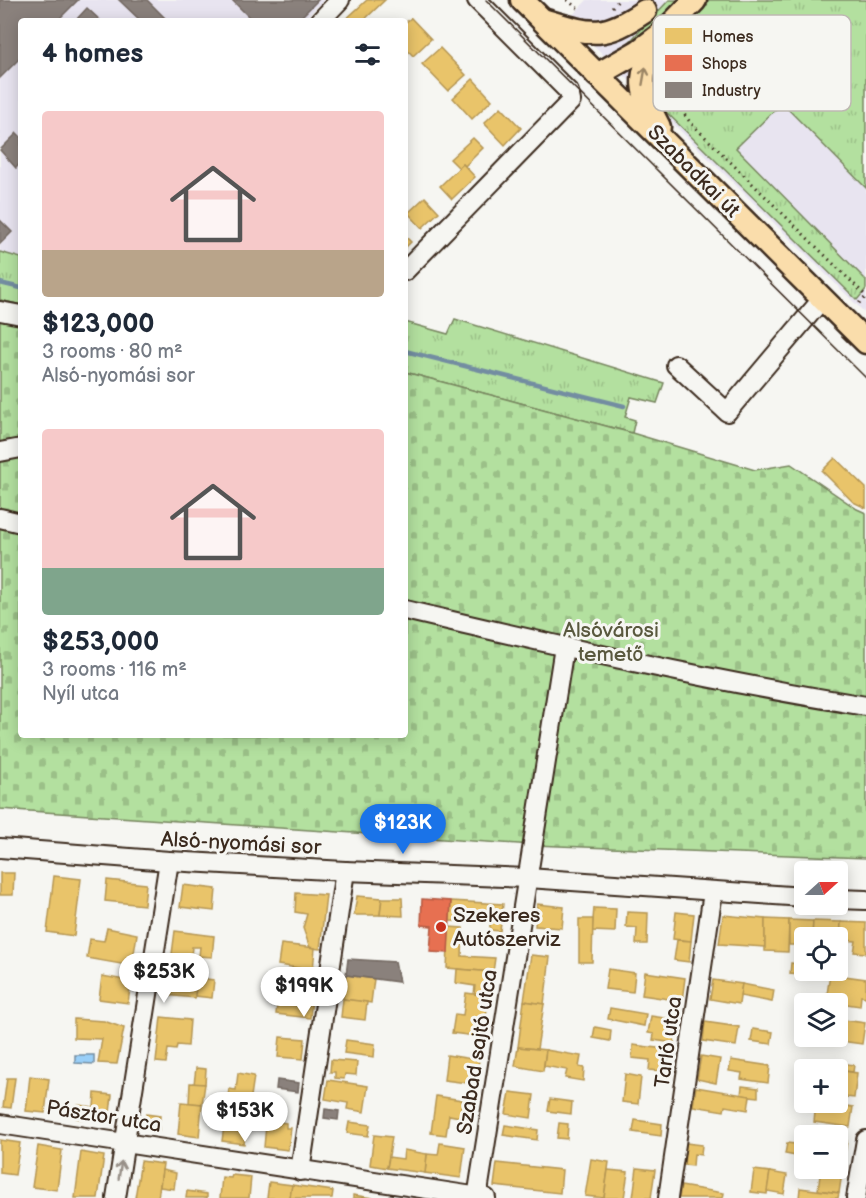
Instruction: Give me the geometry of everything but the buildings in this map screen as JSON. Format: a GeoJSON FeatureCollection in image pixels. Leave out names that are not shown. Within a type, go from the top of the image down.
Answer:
{"type":"FeatureCollection","features":[{"type":"Feature","properties":{"kind":"main road","name":"Szabadkai út"},"geometry":{"type":"LineString","coordinates":[[522,0],[866,342]]}},
{"type":"Feature","properties":{"kind":"main road"},"geometry":{"type":"LineString","coordinates":[[680,15],[695,0]]}},
{"type":"Feature","properties":{"kind":"main road"},"geometry":{"type":"LineString","coordinates":[[542,20],[579,31],[599,33],[625,25],[651,6]]}},
{"type":"Feature","properties":{"kind":"main road"},"geometry":{"type":"LineString","coordinates":[[597,75],[651,6]]}},
{"type":"Feature","properties":{"kind":"main road"},"geometry":{"type":"LineString","coordinates":[[597,75],[653,40]]}},
{"type":"Feature","properties":{"kind":"main road"},"geometry":{"type":"LineString","coordinates":[[653,51],[643,76],[645,99],[670,149]]}},
{"type":"Feature","properties":{"kind":"street"},"geometry":{"type":"LineString","coordinates":[[323,18],[340,0]]}},
{"type":"Feature","properties":{"kind":"street"},"geometry":{"type":"LineString","coordinates":[[408,268],[571,101],[569,92],[477,0]]}},
{"type":"Feature","properties":{"kind":"street"},"geometry":{"type":"LineString","coordinates":[[676,365],[727,412],[823,298]]}},
{"type":"Feature","properties":{"kind":"street"},"geometry":{"type":"LineString","coordinates":[[0,311],[18,314]]}},
{"type":"Feature","properties":{"kind":"street"},"geometry":{"type":"LineString","coordinates":[[0,452],[18,449]]}},
{"type":"Feature","properties":{"kind":"street"},"geometry":{"type":"LineString","coordinates":[[0,518],[18,522]]}},
{"type":"Feature","properties":{"kind":"street"},"geometry":{"type":"LineString","coordinates":[[408,611],[564,647],[765,689],[866,706]]}},
{"type":"Feature","properties":{"kind":"street","name":"Szabad sajtó utca"},"geometry":{"type":"LineString","coordinates":[[480,1198],[564,647]]}},
{"type":"Feature","properties":{"kind":"street","name":"Alsó-nyomási sor"},"geometry":{"type":"LineString","coordinates":[[0,848],[169,861],[528,878],[794,896]]}},
{"type":"Feature","properties":{"kind":"street"},"geometry":{"type":"LineString","coordinates":[[116,1198],[169,861]]}},
{"type":"Feature","properties":{"kind":"street"},"geometry":{"type":"LineString","coordinates":[[300,1171],[345,871]]}},
{"type":"Feature","properties":{"kind":"street","name":"Tarló utca"},"geometry":{"type":"LineString","coordinates":[[668,1198],[713,892]]}},
{"type":"Feature","properties":{"kind":"street"},"geometry":{"type":"LineString","coordinates":[[848,899],[866,900]]}},
{"type":"Feature","properties":{"kind":"street","name":"Pásztor utca"},"geometry":{"type":"LineString","coordinates":[[0,1124],[480,1198]]}},
{"type":"Feature","properties":{"kind":"street"},"geometry":{"type":"LineString","coordinates":[[856,1198],[866,1140]]}},
{"type":"Feature","properties":{"kind":"path"},"geometry":{"type":"LineString","coordinates":[[643,76],[653,81]]}},
{"type":"Feature","properties":{"kind":"path"},"geometry":{"type":"LineString","coordinates":[[682,111],[690,122],[866,296],[859,303]]}},
{"type":"Feature","properties":{"kind":"shaded area"},"geometry":{"type":"Polygon","coordinates":[[[0,0],[324,0],[305,18],[18,18],[18,257],[0,252],[0,0]]]}},
{"type":"Feature","properties":{"kind":"shaded area"},"geometry":{"type":"Polygon","coordinates":[[[587,0],[866,0],[866,314],[660,111],[851,111],[851,15],[653,15],[653,104],[568,20],[587,0]]]}},
{"type":"Feature","properties":{"kind":"green space"},"geometry":{"type":"Polygon","coordinates":[[[669,0],[681,0],[666,15],[655,15],[669,0]]]}},
{"type":"Feature","properties":{"kind":"green space"},"geometry":{"type":"Polygon","coordinates":[[[708,0],[866,0],[866,188],[790,111],[851,111],[851,15],[694,15],[708,0]]]}},
{"type":"Feature","properties":{"kind":"green space"},"geometry":{"type":"Polygon","coordinates":[[[653,17],[653,29],[640,42],[618,54],[653,17]]]}},
{"type":"Feature","properties":{"kind":"green space"},"geometry":{"type":"Polygon","coordinates":[[[665,111],[774,111],[736,148],[866,280],[866,289],[857,300],[665,111]]]}},
{"type":"Feature","properties":{"kind":"green space"},"geometry":{"type":"Polygon","coordinates":[[[0,252],[18,257],[18,304],[0,300],[0,252]]]}},
{"type":"Feature","properties":{"kind":"green space","name":"Alsóvárosi temető"},"geometry":{"type":"Polygon","coordinates":[[[0,300],[18,304],[18,738],[408,738],[408,373],[632,433],[755,470],[791,464],[866,513],[866,858],[533,845],[0,809],[0,300]]]}},
{"type":"Feature","properties":{"kind":"green space"},"geometry":{"type":"Polygon","coordinates":[[[455,319],[664,383],[657,403],[631,397],[625,417],[635,420],[632,433],[408,373],[408,323],[448,334],[455,319]]]}},
{"type":"Feature","properties":{"kind":"water"},"geometry":{"type":"Polygon","coordinates":[[[75,1055],[94,1055],[94,1064],[75,1063],[75,1055]]]}},
{"type":"Feature","properties":{"kind":"waterway"},"geometry":{"type":"LineString","coordinates":[[0,283],[18,287]]}},
{"type":"Feature","properties":{"kind":"waterway"},"geometry":{"type":"LineString","coordinates":[[408,352],[624,406]]}},
{"type":"Feature","properties":{"kind":"tram line"},"geometry":{"type":"LineString","coordinates":[[486,0],[866,378]]}},
{"type":"Feature","properties":{"kind":"place","name":"Szekeres Autószerviz"},"geometry":{"type":"Point","coordinates":[441,927]}}]}
